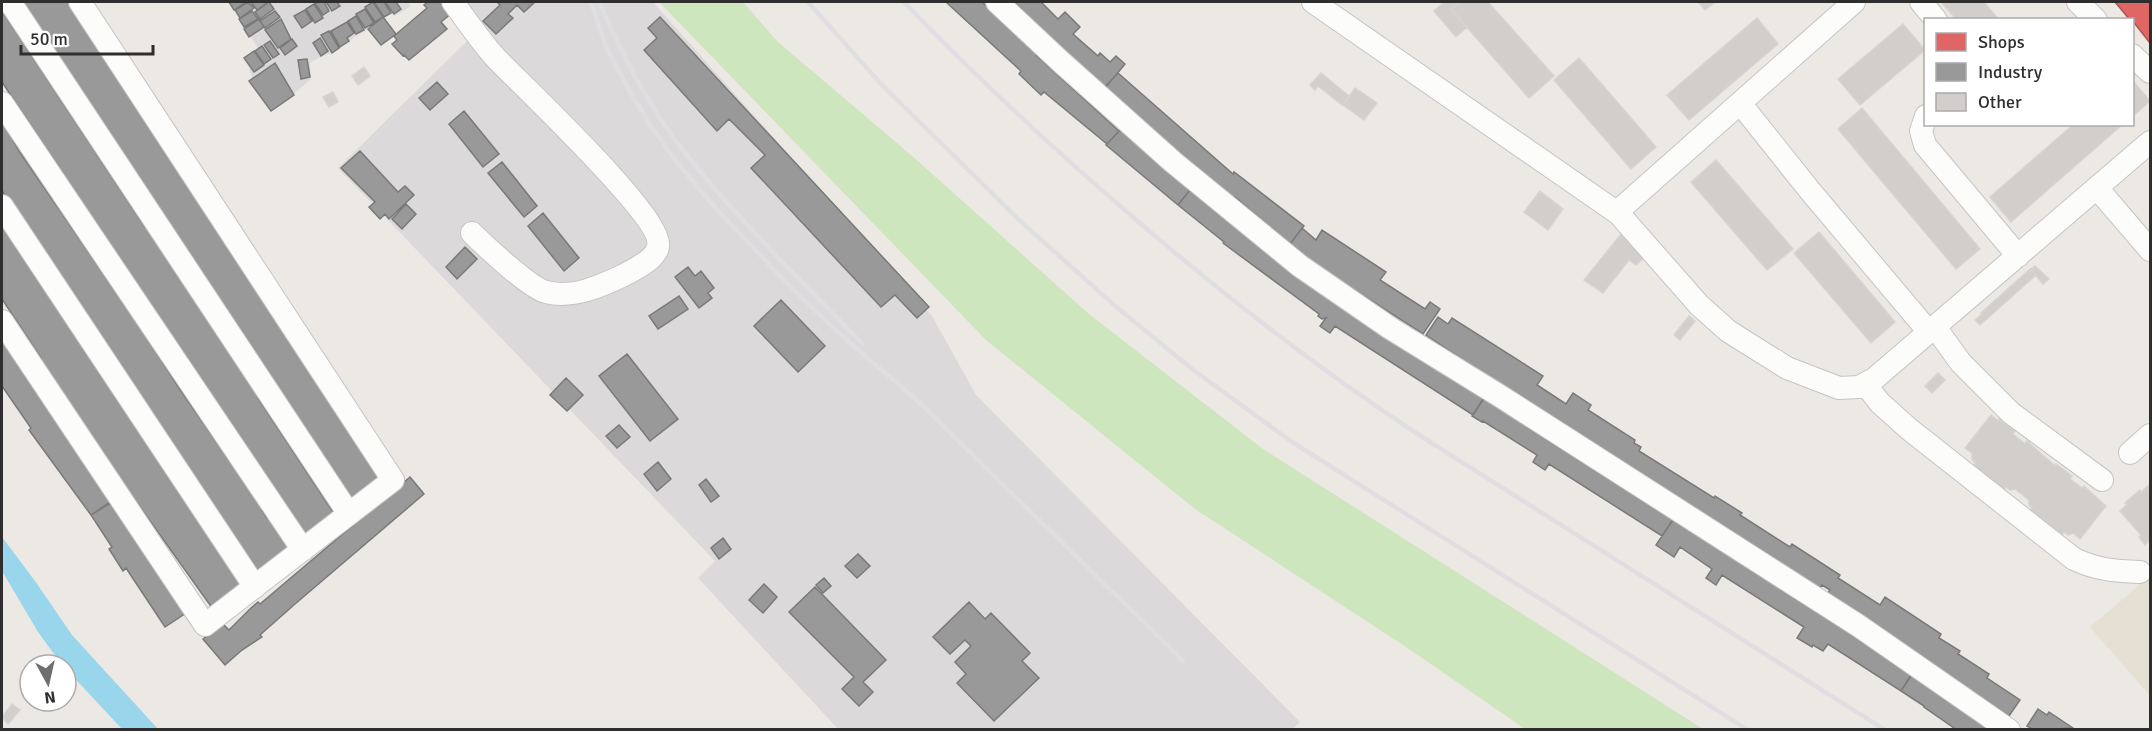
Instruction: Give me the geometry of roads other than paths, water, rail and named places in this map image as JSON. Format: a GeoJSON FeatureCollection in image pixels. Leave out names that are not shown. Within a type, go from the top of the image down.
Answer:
{"type":"FeatureCollection","features":[{"type":"Feature","properties":{"kind":"lane"},"geometry":{"type":"LineString","coordinates":[[10,2],[349,514]]}},
{"type":"Feature","properties":{"kind":"lane"},"geometry":{"type":"LineString","coordinates":[[2,321],[205,625],[393,480],[80,2]]}},
{"type":"Feature","properties":{"kind":"lane"},"geometry":{"type":"LineString","coordinates":[[453,2],[493,54],[616,180],[647,219],[658,237],[659,247],[655,254],[639,268],[607,284],[567,295],[543,292],[505,263],[472,233]]}},
{"type":"Feature","properties":{"kind":"lane"},"geometry":{"type":"LineString","coordinates":[[997,2],[1173,162],[1300,266],[1390,328],[1858,626],[2009,729]]}},
{"type":"Feature","properties":{"kind":"lane"},"geometry":{"type":"LineString","coordinates":[[1313,2],[1617,212],[1699,304],[1728,330],[1787,368],[1839,388],[1859,387],[1874,379],[2151,142]]}},
{"type":"Feature","properties":{"kind":"lane"},"geometry":{"type":"LineString","coordinates":[[1617,212],[1854,2]]}},
{"type":"Feature","properties":{"kind":"lane"},"geometry":{"type":"LineString","coordinates":[[1921,2],[1933,18]]}},
{"type":"Feature","properties":{"kind":"lane"},"geometry":{"type":"LineString","coordinates":[[2078,2],[2094,18]]}},
{"type":"Feature","properties":{"kind":"lane"},"geometry":{"type":"LineString","coordinates":[[2134,56],[2151,72]]}},
{"type":"Feature","properties":{"kind":"lane"},"geometry":{"type":"LineString","coordinates":[[2,103],[303,550]]}},
{"type":"Feature","properties":{"kind":"lane"},"geometry":{"type":"LineString","coordinates":[[1740,104],[1811,192],[1961,363],[2012,413],[2102,480]]}},
{"type":"Feature","properties":{"kind":"lane"},"geometry":{"type":"LineString","coordinates":[[1924,122],[1921,131],[1925,144],[2018,256]]}},
{"type":"Feature","properties":{"kind":"lane"},"geometry":{"type":"LineString","coordinates":[[2097,188],[2151,250]]}},
{"type":"Feature","properties":{"kind":"lane"},"geometry":{"type":"LineString","coordinates":[[2,206],[255,587]]}},
{"type":"Feature","properties":{"kind":"lane"},"geometry":{"type":"LineString","coordinates":[[1865,384],[1880,403],[1909,429],[2074,559],[2093,568],[2140,572]]}},
{"type":"Feature","properties":{"kind":"lane"},"geometry":{"type":"LineString","coordinates":[[2130,453],[2151,435]]}},
{"type":"Feature","properties":{"kind":"water"},"geometry":{"type":"Polygon","coordinates":[[[2,537],[72,635],[158,729],[122,729],[78,682],[78,653],[53,653],[38,632],[2,571],[2,537]]]}},
{"type":"Feature","properties":{"kind":"railway"},"geometry":{"type":"LineString","coordinates":[[591,2],[606,47],[650,125],[679,165],[720,213],[834,329],[920,403],[1183,661]]}},
{"type":"Feature","properties":{"kind":"railway"},"geometry":{"type":"LineString","coordinates":[[599,2],[636,78],[682,149],[746,224],[862,343]]}},
{"type":"Feature","properties":{"kind":"railway"},"geometry":{"type":"LineString","coordinates":[[808,2],[881,84],[1018,219],[1114,305],[1192,369],[1292,442],[1748,730]]}},
{"type":"Feature","properties":{"kind":"railway"},"geometry":{"type":"LineString","coordinates":[[904,2],[985,83],[1097,186],[1197,271],[1306,356],[1419,435],[1885,730]]}}]}
